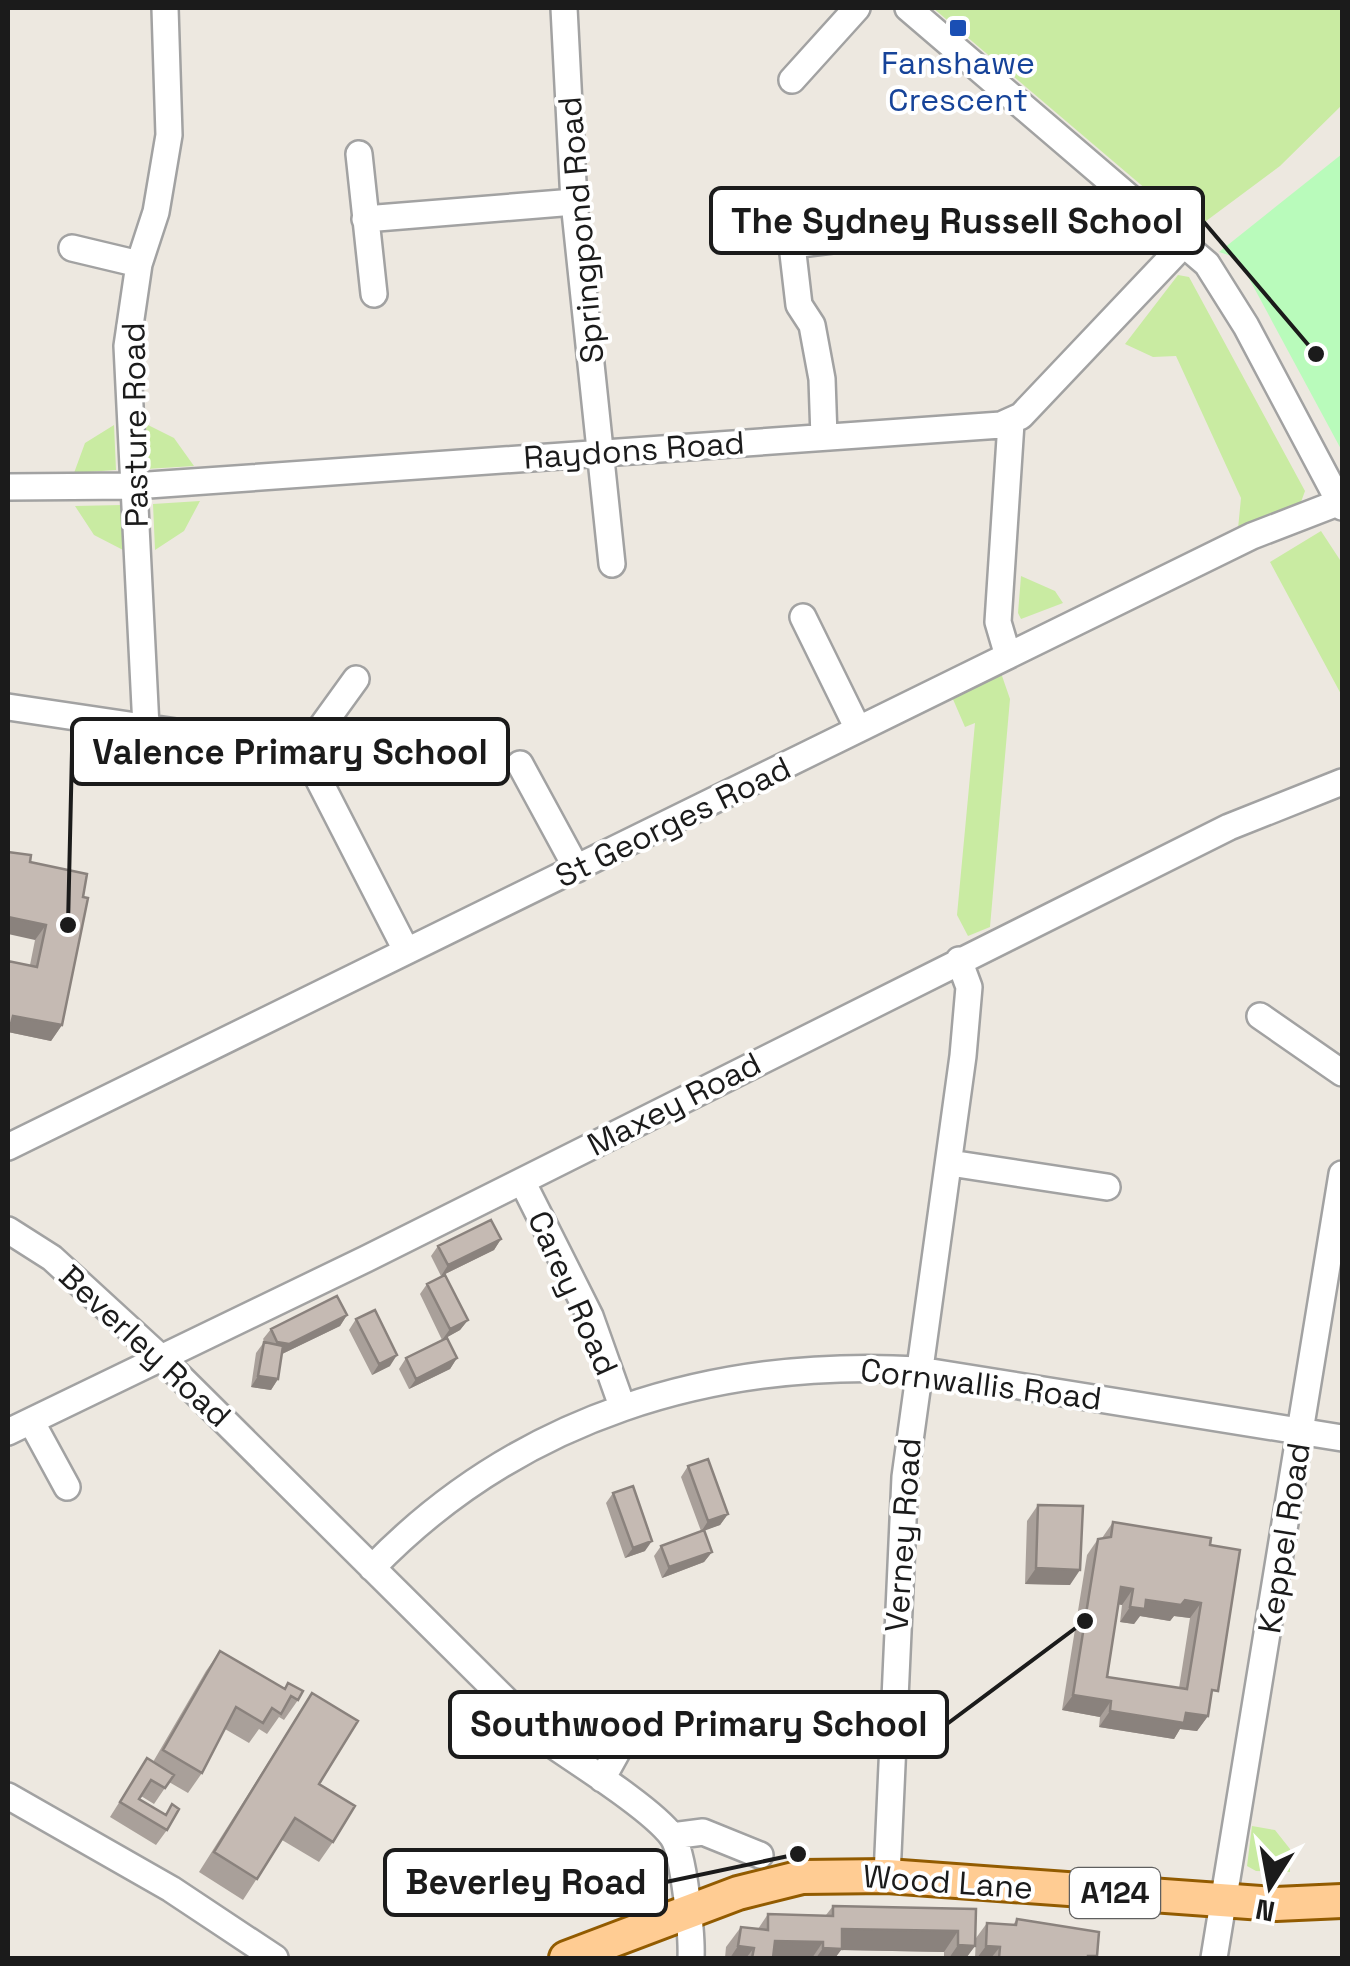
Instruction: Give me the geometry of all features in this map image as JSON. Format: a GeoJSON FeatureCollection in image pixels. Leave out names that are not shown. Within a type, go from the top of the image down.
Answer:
{"type":"FeatureCollection","features":[{"type":"Feature","properties":{"kind":"main road","name":"Wood Lane"},"geometry":{"type":"LineString","coordinates":[[566,1958],[686,1913],[802,1877],[887,1876],[1223,1902],[1342,1901]]}},
{"type":"Feature","properties":{"kind":"street","name":"Pasture Road"},"geometry":{"type":"LineString","coordinates":[[146,727],[127,346],[139,264],[156,212],[169,135],[164,8]]}},
{"type":"Feature","properties":{"kind":"street","name":"Springpond Road"},"geometry":{"type":"LineString","coordinates":[[564,8],[574,202],[612,564]]}},
{"type":"Feature","properties":{"kind":"street"},"geometry":{"type":"LineString","coordinates":[[792,80],[858,8]]}},
{"type":"Feature","properties":{"kind":"street"},"geometry":{"type":"LineString","coordinates":[[908,8],[1207,264],[1235,307],[1341,505]]}},
{"type":"Feature","properties":{"kind":"street"},"geometry":{"type":"LineString","coordinates":[[358,154],[374,294]]}},
{"type":"Feature","properties":{"kind":"street"},"geometry":{"type":"LineString","coordinates":[[365,219],[574,202]]}},
{"type":"Feature","properties":{"kind":"street"},"geometry":{"type":"LineString","coordinates":[[824,436],[822,379],[812,325],[799,305],[792,245],[898,232]]}},
{"type":"Feature","properties":{"kind":"street"},"geometry":{"type":"LineString","coordinates":[[1008,656],[998,622],[1011,422],[1185,243]]}},
{"type":"Feature","properties":{"kind":"street"},"geometry":{"type":"LineString","coordinates":[[72,248],[139,264]]}},
{"type":"Feature","properties":{"kind":"street","name":"Raydons Road"},"geometry":{"type":"LineString","coordinates":[[8,487],[134,486],[1011,422]]}},
{"type":"Feature","properties":{"kind":"street","name":"St Georges Road"},"geometry":{"type":"LineString","coordinates":[[8,1147],[1252,536],[1341,505]]}},
{"type":"Feature","properties":{"kind":"street"},"geometry":{"type":"LineString","coordinates":[[802,618],[858,729]]}},
{"type":"Feature","properties":{"kind":"street"},"geometry":{"type":"LineString","coordinates":[[304,751],[356,679]]}},
{"type":"Feature","properties":{"kind":"street"},"geometry":{"type":"LineString","coordinates":[[8,707],[304,751]]}},
{"type":"Feature","properties":{"kind":"street"},"geometry":{"type":"LineString","coordinates":[[304,751],[406,950]]}},
{"type":"Feature","properties":{"kind":"street"},"geometry":{"type":"LineString","coordinates":[[520,764],[578,869]]}},
{"type":"Feature","properties":{"kind":"street","name":"Maxey Road"},"geometry":{"type":"LineString","coordinates":[[19,1426],[522,1181],[1230,827],[1342,782]]}},
{"type":"Feature","properties":{"kind":"street","name":"Verney Road"},"geometry":{"type":"LineString","coordinates":[[887,1876],[905,1478],[950,1164],[969,987],[959,960]]}},
{"type":"Feature","properties":{"kind":"street"},"geometry":{"type":"LineString","coordinates":[[1260,1016],[1342,1073]]}},
{"type":"Feature","properties":{"kind":"street"},"geometry":{"type":"LineString","coordinates":[[950,1164],[1108,1187]]}},
{"type":"Feature","properties":{"kind":"street","name":"Keppel Road"},"geometry":{"type":"LineString","coordinates":[[1214,1958],[1339,1222],[1342,1174]]}},
{"type":"Feature","properties":{"kind":"street","name":"Carey Road"},"geometry":{"type":"LineString","coordinates":[[522,1181],[590,1316],[622,1406]]}},
{"type":"Feature","properties":{"kind":"street","name":"Beverley Road"},"geometry":{"type":"LineString","coordinates":[[8,1230],[52,1258],[160,1357],[547,1741],[602,1779],[672,1836]]}},
{"type":"Feature","properties":{"kind":"street","name":"Cornwallis Road"},"geometry":{"type":"LineString","coordinates":[[372,1568],[409,1529],[484,1476],[560,1434],[622,1406],[762,1372],[850,1366],[919,1370],[1342,1438]]}},
{"type":"Feature","properties":{"kind":"street"},"geometry":{"type":"LineString","coordinates":[[19,1426],[67,1487]]}},
{"type":"Feature","properties":{"kind":"street"},"geometry":{"type":"LineString","coordinates":[[602,1779],[616,1752]]}},
{"type":"Feature","properties":{"kind":"street"},"geometry":{"type":"LineString","coordinates":[[8,1796],[170,1889],[276,1958]]}},
{"type":"Feature","properties":{"kind":"street"},"geometry":{"type":"LineString","coordinates":[[691,1958],[672,1836],[703,1832],[760,1855]]}},
{"type":"Feature","properties":{"kind":"green space"},"geometry":{"type":"Polygon","coordinates":[[[933,8],[1342,8],[1342,105],[1280,166],[1194,230],[933,8]]]}},
{"type":"Feature","properties":{"kind":"green space"},"geometry":{"type":"Polygon","coordinates":[[[1342,154],[1342,451],[1238,258],[1219,252],[1342,154]]]}},
{"type":"Feature","properties":{"kind":"green space"},"geometry":{"type":"Polygon","coordinates":[[[1178,275],[1189,277],[1305,491],[1301,502],[1237,539],[1241,498],[1176,356],[1153,357],[1125,344],[1178,275]]]}},
{"type":"Feature","properties":{"kind":"green space"},"geometry":{"type":"Polygon","coordinates":[[[144,423],[174,438],[194,466],[146,469],[144,423]]]}},
{"type":"Feature","properties":{"kind":"green space"},"geometry":{"type":"Polygon","coordinates":[[[114,425],[116,470],[74,473],[85,443],[114,425]]]}},
{"type":"Feature","properties":{"kind":"green space"},"geometry":{"type":"Polygon","coordinates":[[[200,501],[184,531],[155,550],[153,504],[200,501]]]}},
{"type":"Feature","properties":{"kind":"green space"},"geometry":{"type":"Polygon","coordinates":[[[122,505],[125,551],[94,535],[75,506],[122,505]]]}},
{"type":"Feature","properties":{"kind":"green space"},"geometry":{"type":"Polygon","coordinates":[[[1321,531],[1342,563],[1342,696],[1270,562],[1321,531]]]}},
{"type":"Feature","properties":{"kind":"green space"},"geometry":{"type":"Polygon","coordinates":[[[1021,576],[1055,591],[1063,603],[1021,619],[1021,576]]]}},
{"type":"Feature","properties":{"kind":"green space"},"geometry":{"type":"Polygon","coordinates":[[[1001,673],[1010,699],[990,927],[968,936],[957,915],[975,723],[965,727],[952,697],[1001,673]]]}},
{"type":"Feature","properties":{"kind":"green space"},"geometry":{"type":"Polygon","coordinates":[[[1252,1826],[1275,1830],[1290,1849],[1290,1872],[1256,1871],[1247,1866],[1252,1826]]]}},
{"type":"Feature","properties":{"kind":"building"},"geometry":{"type":"Polygon","coordinates":[[[8,852],[31,855],[30,862],[87,874],[83,897],[88,898],[62,1025],[13,1016],[11,1024],[8,1023],[8,961],[37,967],[46,925],[8,917],[8,852]]]}},
{"type":"Feature","properties":{"kind":"building"},"geometry":{"type":"Polygon","coordinates":[[[491,1220],[501,1239],[448,1265],[438,1246],[491,1220]]]}},
{"type":"Feature","properties":{"kind":"building"},"geometry":{"type":"Polygon","coordinates":[[[445,1275],[468,1320],[450,1329],[427,1284],[445,1275]]]}},
{"type":"Feature","properties":{"kind":"building"},"geometry":{"type":"Polygon","coordinates":[[[337,1296],[347,1315],[289,1344],[277,1342],[271,1329],[337,1296]]]}},
{"type":"Feature","properties":{"kind":"building"},"geometry":{"type":"Polygon","coordinates":[[[375,1310],[397,1355],[379,1364],[356,1319],[375,1310]]]}},
{"type":"Feature","properties":{"kind":"building"},"geometry":{"type":"Polygon","coordinates":[[[447,1338],[457,1358],[416,1379],[406,1358],[447,1338]]]}},
{"type":"Feature","properties":{"kind":"building"},"geometry":{"type":"Polygon","coordinates":[[[264,1342],[283,1346],[278,1379],[258,1376],[264,1342]]]}},
{"type":"Feature","properties":{"kind":"building"},"geometry":{"type":"Polygon","coordinates":[[[708,1459],[728,1514],[708,1521],[688,1466],[708,1459]]]}},
{"type":"Feature","properties":{"kind":"building"},"geometry":{"type":"Polygon","coordinates":[[[633,1486],[652,1541],[633,1548],[613,1493],[633,1486]]]}},
{"type":"Feature","properties":{"kind":"building"},"geometry":{"type":"Polygon","coordinates":[[[1038,1505],[1083,1506],[1080,1570],[1036,1568],[1038,1505]]]}},
{"type":"Feature","properties":{"kind":"building"},"geometry":{"type":"Polygon","coordinates":[[[1113,1522],[1211,1538],[1210,1545],[1240,1550],[1218,1691],[1212,1690],[1208,1716],[1186,1713],[1184,1723],[1110,1711],[1111,1701],[1073,1695],[1098,1539],[1111,1537],[1113,1522]],[[1121,1587],[1107,1677],[1187,1689],[1201,1603],[1185,1600],[1181,1605],[1146,1600],[1145,1609],[1130,1607],[1133,1589],[1121,1587]]]}},
{"type":"Feature","properties":{"kind":"building"},"geometry":{"type":"Polygon","coordinates":[[[704,1530],[712,1552],[669,1567],[661,1546],[704,1530]]]}},
{"type":"Feature","properties":{"kind":"building"},"geometry":{"type":"Polygon","coordinates":[[[220,1651],[285,1689],[288,1683],[303,1691],[298,1700],[291,1696],[281,1714],[272,1708],[263,1723],[236,1707],[202,1773],[163,1750],[220,1651]]]}},
{"type":"Feature","properties":{"kind":"building"},"geometry":{"type":"Polygon","coordinates":[[[312,1693],[358,1721],[319,1784],[355,1806],[333,1842],[295,1818],[257,1879],[214,1852],[312,1693]]]}},
{"type":"Feature","properties":{"kind":"building"},"geometry":{"type":"Polygon","coordinates":[[[147,1758],[174,1775],[165,1788],[151,1780],[139,1799],[166,1815],[172,1804],[179,1809],[167,1830],[120,1802],[147,1758]]]}},
{"type":"Feature","properties":{"kind":"building"},"geometry":{"type":"Polygon","coordinates":[[[833,1906],[976,1909],[975,1946],[958,1945],[958,1931],[842,1929],[842,1949],[823,1948],[823,1942],[775,1941],[773,1958],[752,1958],[754,1948],[738,1946],[741,1927],[768,1930],[768,1914],[833,1916],[833,1906]]]}},
{"type":"Feature","properties":{"kind":"building"},"geometry":{"type":"Polygon","coordinates":[[[1017,1919],[1099,1932],[1097,1956],[999,1958],[1000,1947],[986,1946],[987,1923],[1016,1925],[1017,1919]]]}},
{"type":"Feature","properties":{"kind":"place","name":"Fanshawe Crescent"},"geometry":{"type":"Point","coordinates":[958,28]}},
{"type":"Feature","properties":{"kind":"place","name":"The Sydney Russell School"},"geometry":{"type":"Point","coordinates":[1316,354]}},
{"type":"Feature","properties":{"kind":"place","name":"Valence Primary School"},"geometry":{"type":"Point","coordinates":[68,925]}},
{"type":"Feature","properties":{"kind":"place","name":"Southwood Primary School"},"geometry":{"type":"Point","coordinates":[1085,1621]}},
{"type":"Feature","properties":{"kind":"place","name":"Beverley Road"},"geometry":{"type":"Point","coordinates":[798,1854]}}]}
